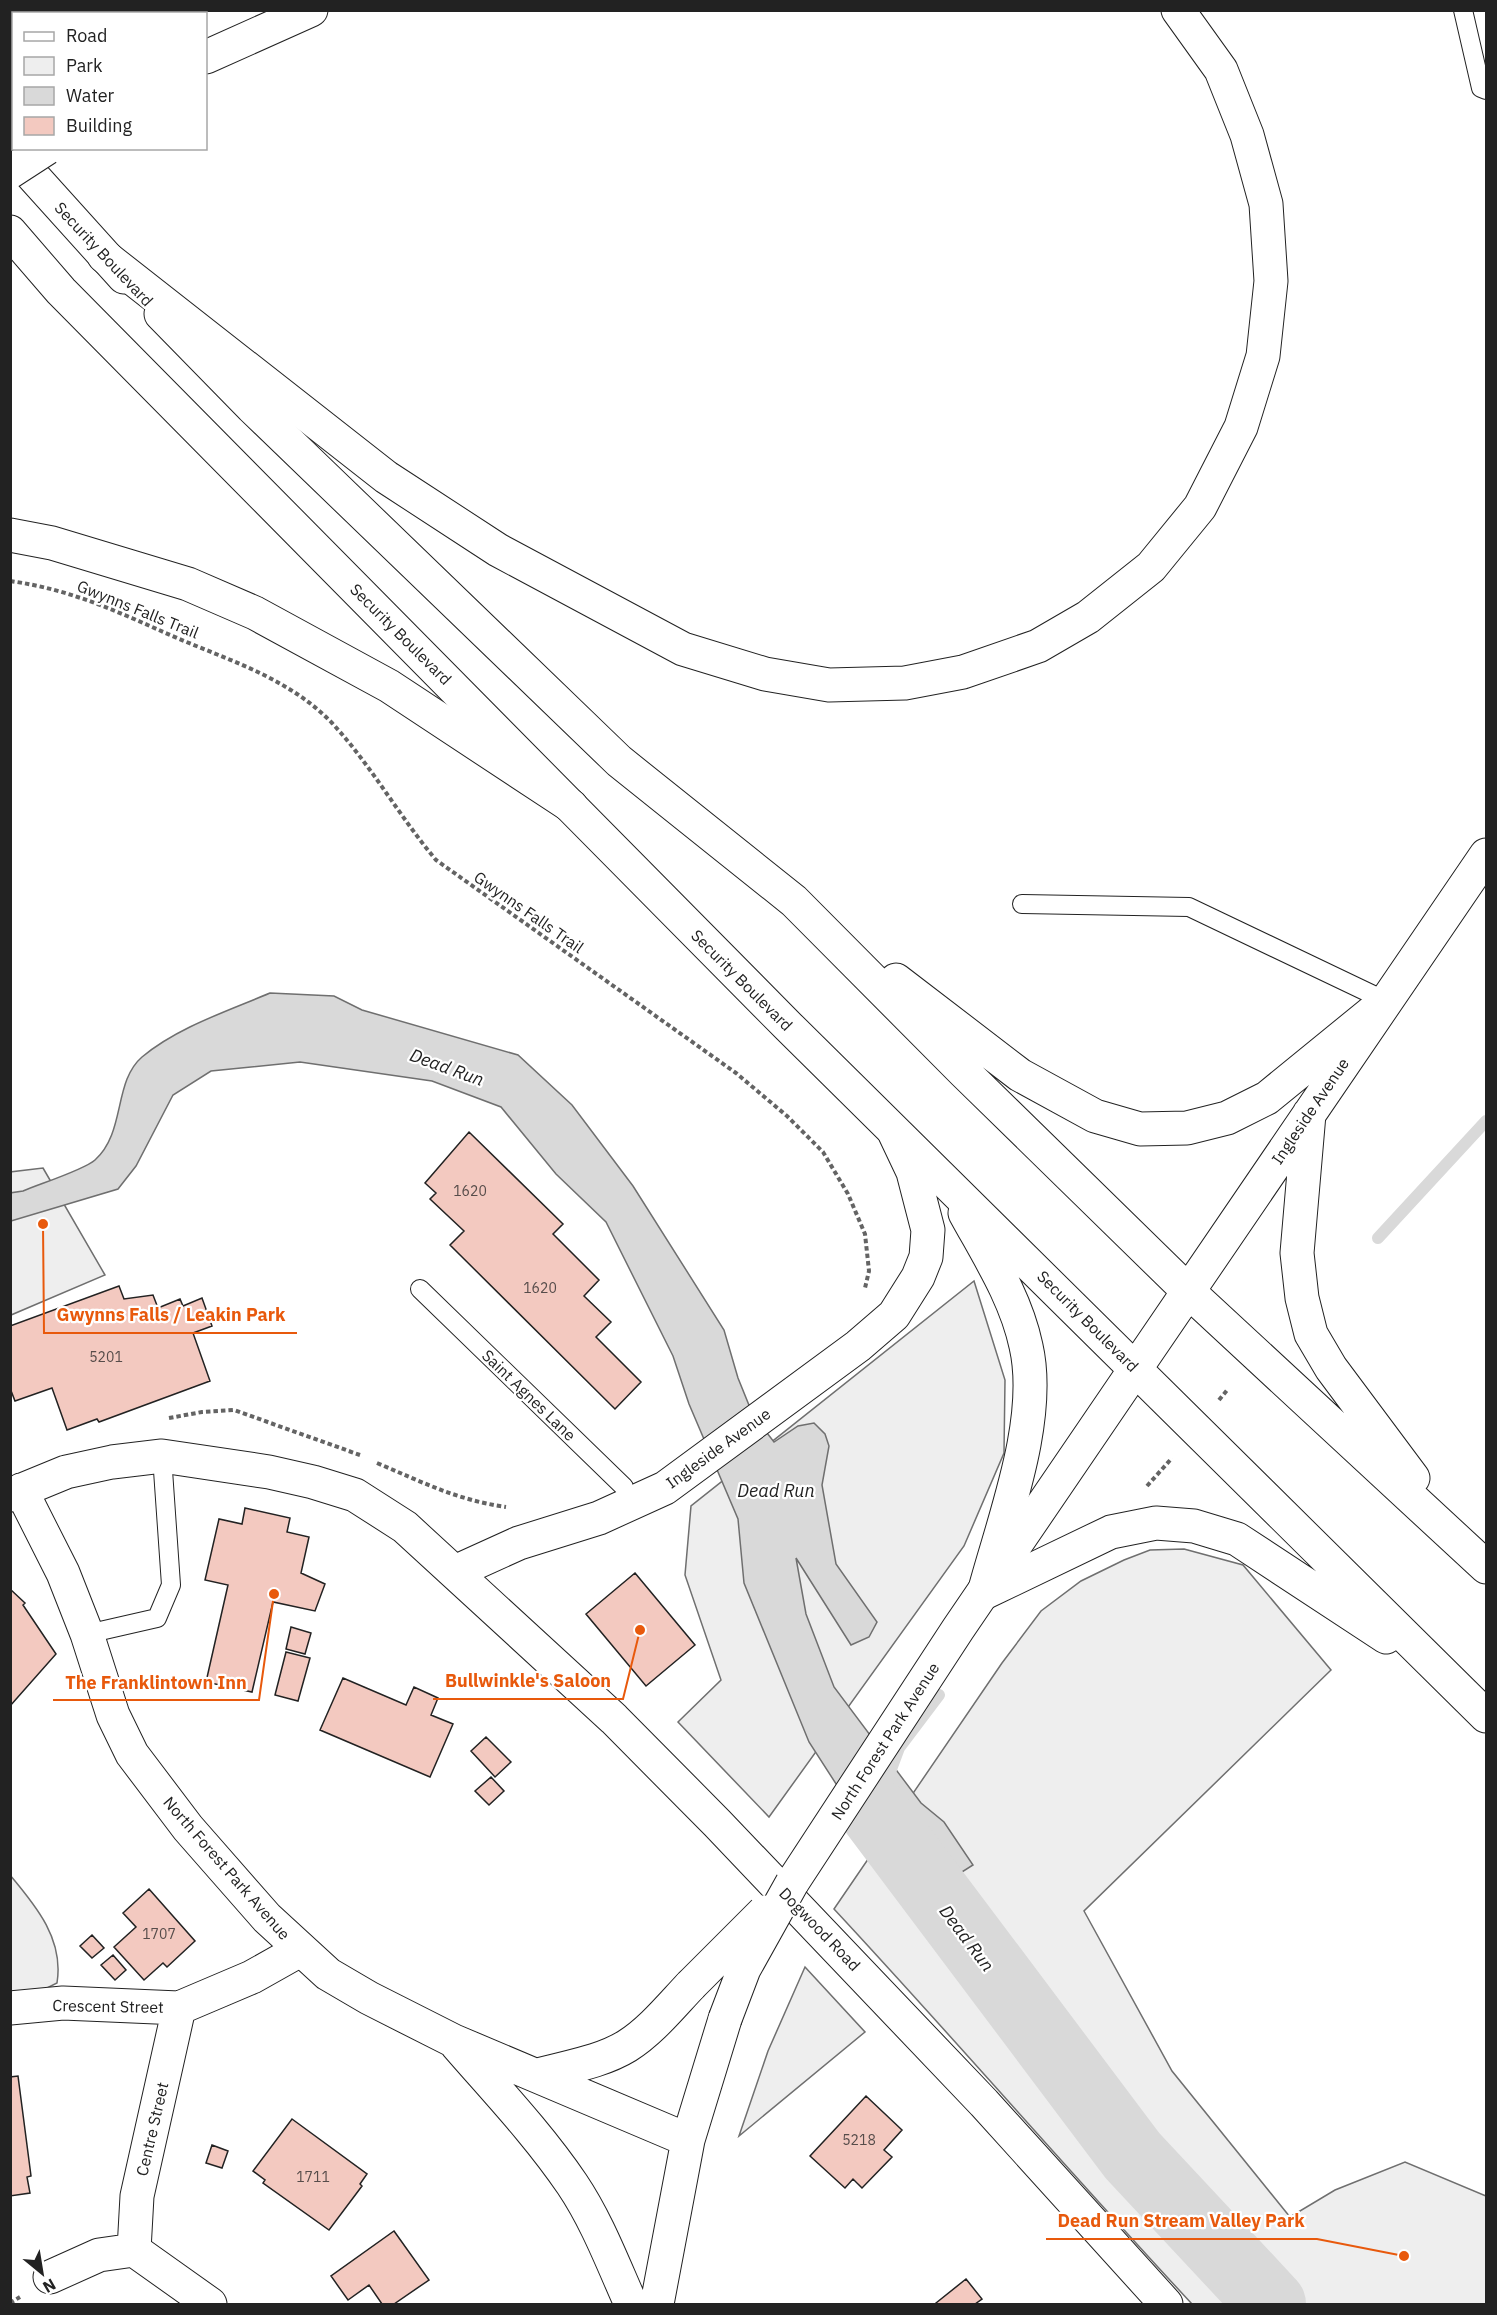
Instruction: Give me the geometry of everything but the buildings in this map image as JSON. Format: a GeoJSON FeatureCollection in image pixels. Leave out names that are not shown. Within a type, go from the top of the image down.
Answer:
{"type":"FeatureCollection","features":[{"type":"Feature","properties":{"kind":"main road"},"geometry":{"type":"LineString","coordinates":[[207,47],[266,10]]}},
{"type":"Feature","properties":{"kind":"main road"},"geometry":{"type":"LineString","coordinates":[[207,57],[312,10]]}},
{"type":"Feature","properties":{"kind":"main road"},"geometry":{"type":"LineString","coordinates":[[104,256],[386,477],[498,550],[683,649],[765,674],[829,685],[905,682],[963,672],[1038,646],[1088,617],[1151,567],[1200,507],[1241,427],[1263,356],[1271,281],[1266,204],[1247,135],[1221,70],[1178,10]]}},
{"type":"Feature","properties":{"kind":"main road","name":"Security Boulevard"},"geometry":{"type":"LineString","coordinates":[[14,150],[32,175],[104,256],[252,407],[619,761],[794,901],[964,1072],[1188,1291],[1486,1567]]}},
{"type":"Feature","properties":{"kind":"main road"},"geometry":{"type":"LineString","coordinates":[[10,172],[44,150]]}},
{"type":"Feature","properties":{"kind":"main road","name":"Security Boulevard"},"geometry":{"type":"LineString","coordinates":[[10,232],[61,291],[764,1002],[1486,1716]]}},
{"type":"Feature","properties":{"kind":"main road"},"geometry":{"type":"LineString","coordinates":[[10,535],[52,543],[188,584],[255,613],[389,686],[571,806]]}},
{"type":"Feature","properties":{"kind":"main road","name":"Ingleside Avenue"},"geometry":{"type":"LineString","coordinates":[[1136,1368],[1486,855]]}},
{"type":"Feature","properties":{"kind":"main road"},"geometry":{"type":"LineString","coordinates":[[794,901],[1020,1075],[1095,1116],[1140,1129],[1187,1128],[1227,1118],[1267,1098],[1386,1001]]}},
{"type":"Feature","properties":{"kind":"main road"},"geometry":{"type":"LineString","coordinates":[[1309,1113],[1297,1253],[1302,1298],[1311,1334],[1331,1368],[1459,1540]]}},
{"type":"Feature","properties":{"kind":"main road","name":"Ingleside Avenue"},"geometry":{"type":"LineString","coordinates":[[455,1572],[629,1496],[665,1488],[858,1346],[894,1315],[918,1277],[927,1252],[928,1230],[913,1172],[892,1127]]}},
{"type":"Feature","properties":{"kind":"main road"},"geometry":{"type":"LineString","coordinates":[[950,1185],[1012,1302],[1027,1347],[1030,1395],[1025,1441],[984,1593]]}},
{"type":"Feature","properties":{"kind":"main road","name":"North Forest Park Avenue"},"geometry":{"type":"LineString","coordinates":[[657,2304],[688,2140],[725,2019],[744,1969],[792,1883],[958,1629],[1136,1368]]}},
{"type":"Feature","properties":{"kind":"main road","name":"Dogwood Road"},"geometry":{"type":"LineString","coordinates":[[16,1493],[66,1472],[112,1462],[162,1456],[269,1472],[355,1495],[405,1527],[614,1719],[859,1968],[1166,2304]]}},
{"type":"Feature","properties":{"kind":"main road","name":"North Forest Park Avenue"},"geometry":{"type":"LineString","coordinates":[[16,1493],[63,1573],[87,1634],[113,1715],[132,1754],[188,1828],[267,1918],[300,1950],[328,1974],[454,2041],[688,2140]]}},
{"type":"Feature","properties":{"kind":"main road"},"geometry":{"type":"LineString","coordinates":[[984,1593],[1111,1532],[1156,1523],[1194,1526],[1237,1539],[1446,1677]]}},
{"type":"Feature","properties":{"kind":"main road"},"geometry":{"type":"LineString","coordinates":[[538,2075],[602,2057],[626,2046],[647,2030],[792,1883]]}},
{"type":"Feature","properties":{"kind":"main road","name":"Crescent Street"},"geometry":{"type":"LineString","coordinates":[[10,2008],[63,2003],[179,2008],[252,1977],[300,1950]]}},
{"type":"Feature","properties":{"kind":"main road","name":"Centre Street"},"geometry":{"type":"LineString","coordinates":[[134,2250],[137,2196],[179,2008]]}},
{"type":"Feature","properties":{"kind":"main road"},"geometry":{"type":"LineString","coordinates":[[454,2041],[543,2144],[573,2186],[598,2230],[631,2304]]}},
{"type":"Feature","properties":{"kind":"main road"},"geometry":{"type":"LineString","coordinates":[[50,2277],[99,2255],[134,2250],[210,2304]]}},
{"type":"Feature","properties":{"kind":"lane"},"geometry":{"type":"LineString","coordinates":[[1463,10],[1481,88],[1486,90]]}},
{"type":"Feature","properties":{"kind":"lane"},"geometry":{"type":"LineString","coordinates":[[1022,904],[1189,907],[1386,1001]]}},
{"type":"Feature","properties":{"kind":"lane","name":"Saint Agnes Lane"},"geometry":{"type":"LineString","coordinates":[[420,1289],[629,1496]]}},
{"type":"Feature","properties":{"kind":"lane"},"geometry":{"type":"LineString","coordinates":[[87,1634],[157,1618],[171,1585],[162,1456]]}},
{"type":"Feature","properties":{"kind":"path","name":"Gwynns Falls Trail"},"geometry":{"type":"LineString","coordinates":[[10,581],[93,600],[254,669],[298,695],[330,721],[361,757],[435,860],[736,1073],[787,1116],[823,1152],[848,1194],[865,1234],[869,1271],[865,1292]]}},
{"type":"Feature","properties":{"kind":"path"},"geometry":{"type":"LineString","coordinates":[[1139,1494],[1179,1452]]}},
{"type":"Feature","properties":{"kind":"green space"},"geometry":{"type":"Polygon","coordinates":[[[43,1168],[105,1275],[11,1315],[10,1172],[43,1168]]]}},
{"type":"Feature","properties":{"kind":"green space"},"geometry":{"type":"Polygon","coordinates":[[[974,1281],[1005,1380],[1004,1453],[964,1546],[769,1817],[678,1722],[721,1680],[685,1575],[691,1506],[974,1281]]]}},
{"type":"Feature","properties":{"kind":"green space"},"geometry":{"type":"Polygon","coordinates":[[[1184,1549],[1243,1565],[1331,1670],[1084,1911],[1172,2071],[1290,2217],[1335,2190],[1405,2162],[1486,2196],[1486,2304],[1192,2304],[834,1909],[1002,1663],[1041,1611],[1081,1581],[1124,1560],[1150,1550],[1184,1549]]]}},
{"type":"Feature","properties":{"kind":"green space"},"geometry":{"type":"Polygon","coordinates":[[[10,1875],[39,1912],[56,1952],[57,1983],[41,1991],[11,1993],[10,1875]]]}},
{"type":"Feature","properties":{"kind":"green space"},"geometry":{"type":"Polygon","coordinates":[[[805,1967],[865,2032],[739,2136],[768,2051],[805,1967]]]}},
{"type":"Feature","properties":{"kind":"water","name":"Dead Run"},"geometry":{"type":"Polygon","coordinates":[[[270,993],[334,996],[362,1010],[518,1055],[572,1105],[633,1186],[724,1330],[738,1378],[753,1415],[774,1442],[798,1426],[814,1423],[825,1434],[829,1446],[822,1485],[836,1564],[877,1622],[869,1637],[851,1645],[796,1558],[806,1614],[834,1687],[921,1803],[944,1822],[973,1865],[913,1903],[809,1742],[744,1583],[738,1519],[689,1404],[673,1356],[606,1222],[556,1174],[501,1107],[432,1081],[300,1062],[211,1071],[173,1095],[136,1166],[118,1189],[11,1221],[10,1193],[23,1191],[81,1168],[95,1160],[105,1149],[116,1122],[127,1080],[133,1067],[142,1057],[187,1028],[270,993]]]}},
{"type":"Feature","properties":{"kind":"waterway"},"geometry":{"type":"LineString","coordinates":[[1378,1238],[1486,1121]]}},
{"type":"Feature","properties":{"kind":"waterway"},"geometry":{"type":"LineString","coordinates":[[887,1780],[899,1748],[939,1695]]}},
{"type":"Feature","properties":{"kind":"waterway","name":"Dead Run"},"geometry":{"type":"LineString","coordinates":[[875,1813],[1132,2155],[1271,2304]]}},
{"type":"Feature","properties":{"kind":"place","name":"Gwynns Falls / Leakin Park"},"geometry":{"type":"Point","coordinates":[43,1224]}},
{"type":"Feature","properties":{"kind":"place","name":"The Franklintown Inn"},"geometry":{"type":"Point","coordinates":[274,1594]}},
{"type":"Feature","properties":{"kind":"place","name":"Bullwinkle's Saloon"},"geometry":{"type":"Point","coordinates":[640,1630]}},
{"type":"Feature","properties":{"kind":"place","name":"Dead Run Stream Valley Park"},"geometry":{"type":"Point","coordinates":[1404,2256]}}]}
